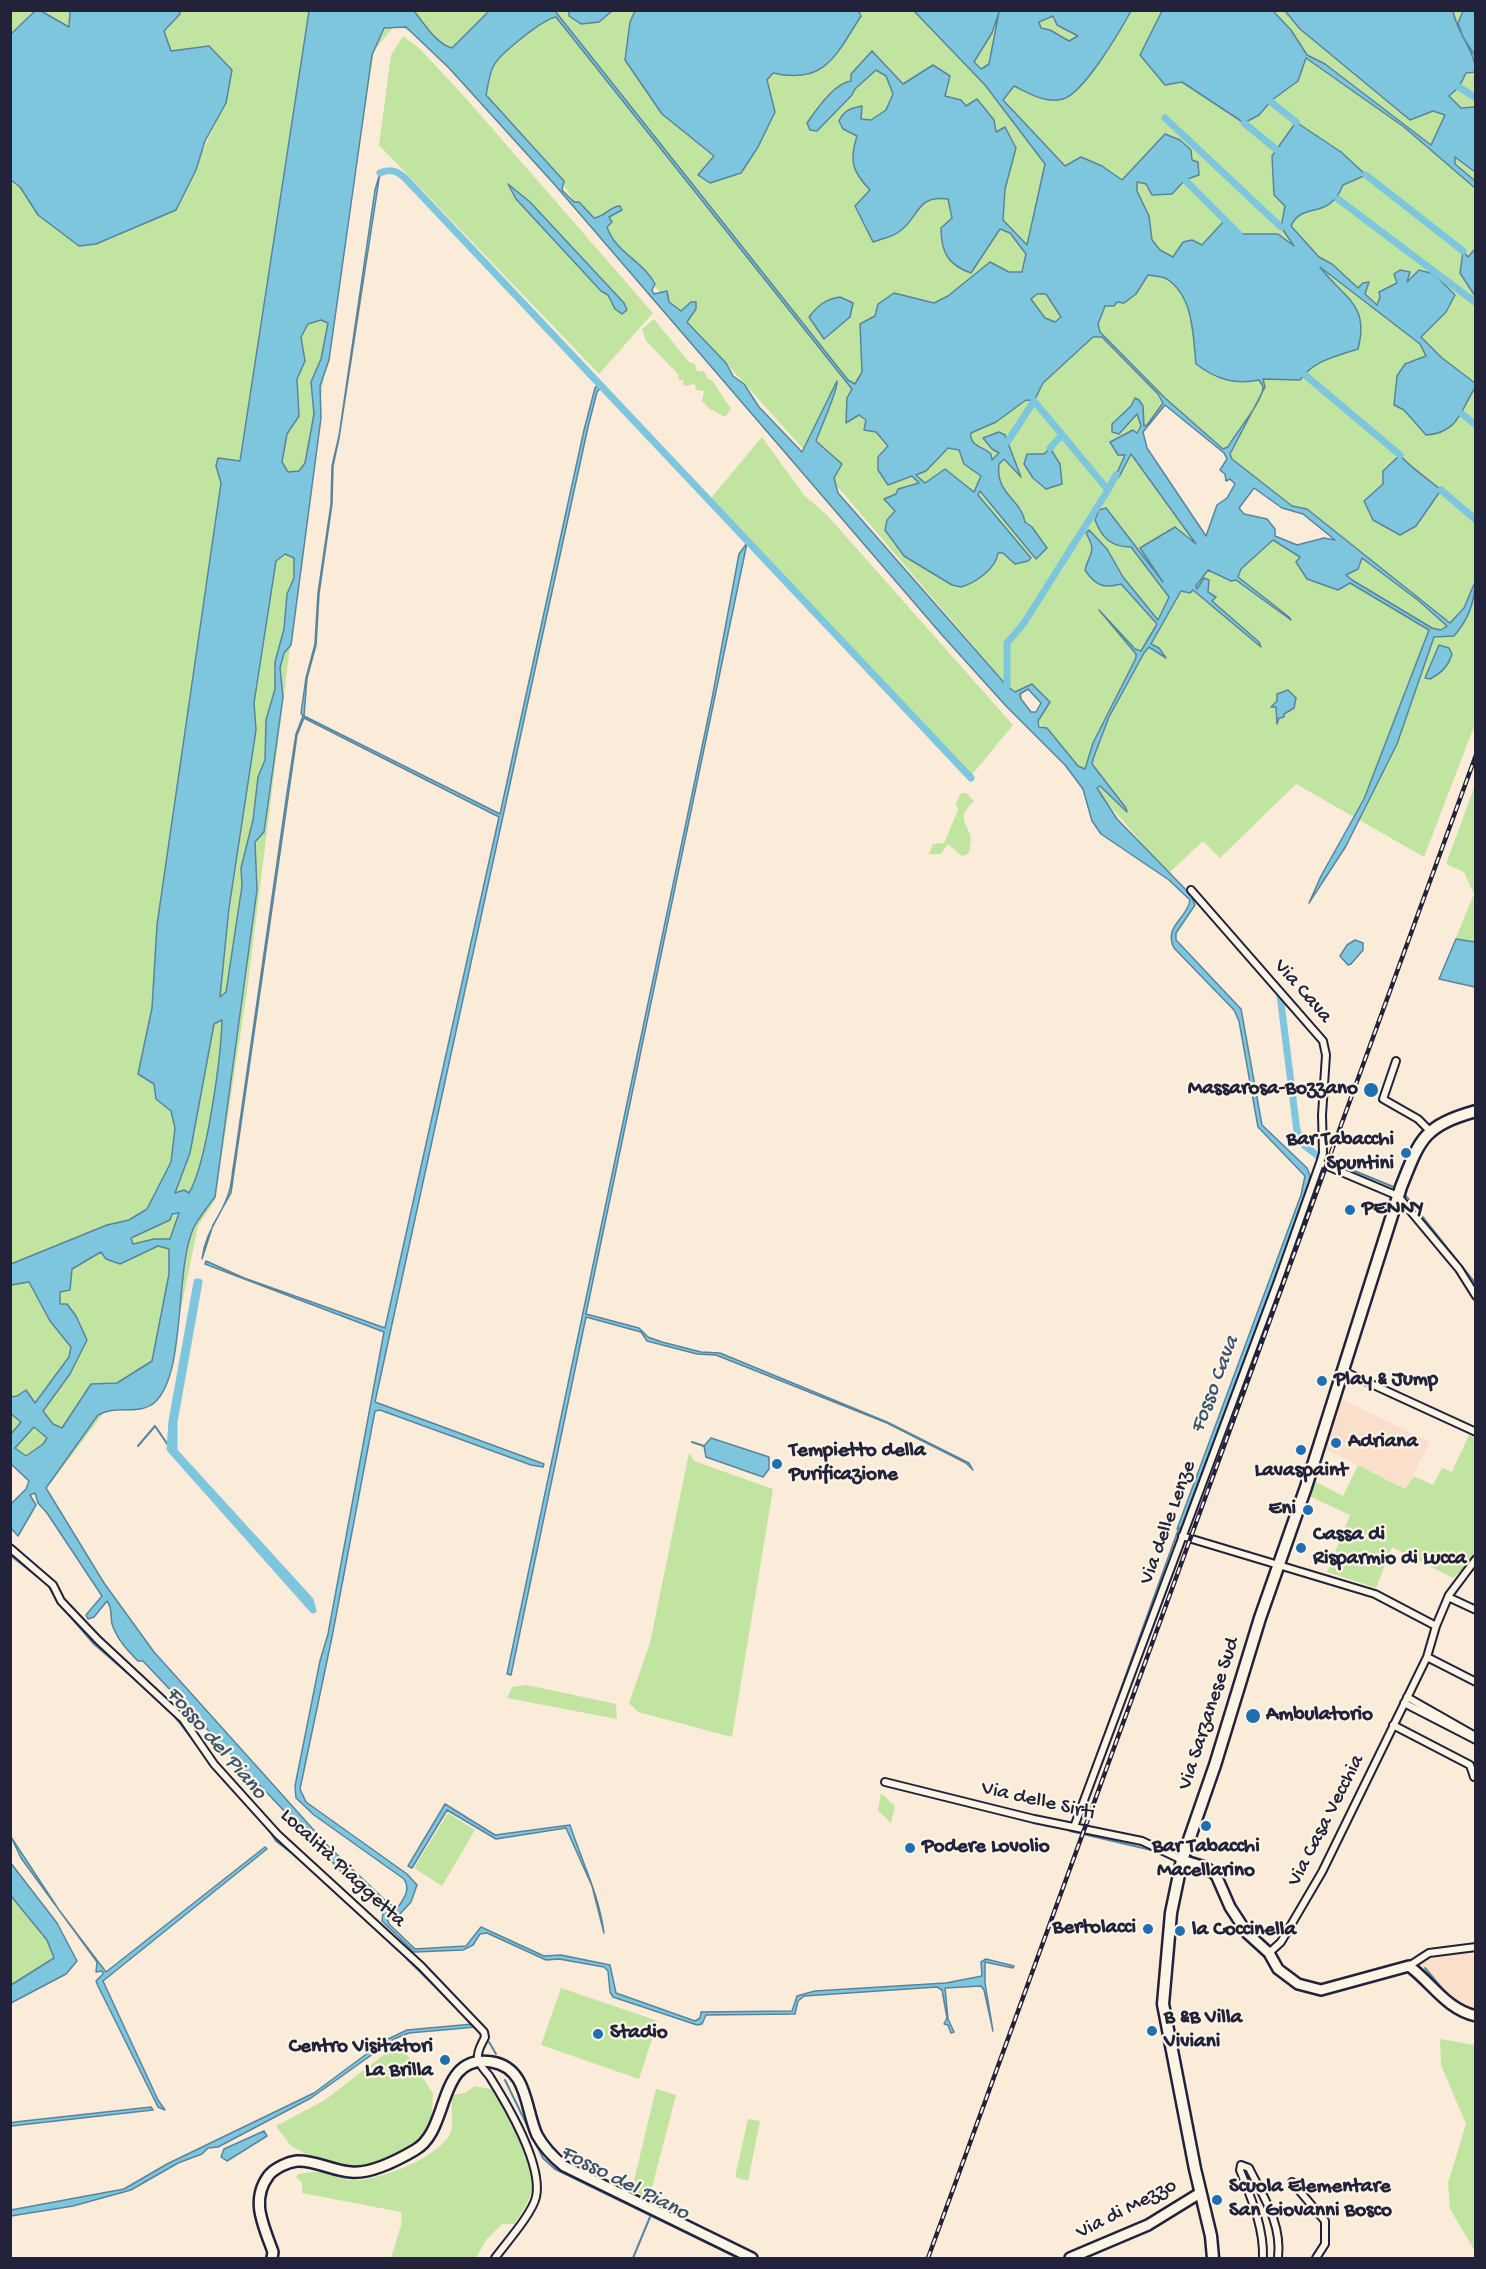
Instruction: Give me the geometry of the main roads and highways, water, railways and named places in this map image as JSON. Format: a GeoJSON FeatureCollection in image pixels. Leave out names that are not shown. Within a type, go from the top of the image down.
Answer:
{"type":"FeatureCollection","features":[{"type":"Feature","properties":{"kind":"main road","name":"Via Sarzanese Sud"},"geometry":{"type":"LineString","coordinates":[[1213,2259],[1211,2236],[1200,2193],[1162,2004],[1169,1925],[1182,1860],[1343,1371],[1399,1192],[1416,1150],[1430,1131],[1443,1122],[1476,1111]]}},
{"type":"Feature","properties":{"kind":"water"},"geometry":{"type":"Polygon","coordinates":[[[569,10],[612,11],[599,22],[581,24],[569,16],[569,10]]]}},
{"type":"Feature","properties":{"kind":"water"},"geometry":{"type":"Polygon","coordinates":[[[858,10],[861,16],[827,64],[805,75],[791,76],[773,73],[767,80],[775,112],[758,147],[741,173],[710,183],[698,175],[714,156],[662,114],[625,60],[630,22],[635,11],[858,10]]]}},
{"type":"Feature","properties":{"kind":"water"},"geometry":{"type":"Polygon","coordinates":[[[35,11],[41,11],[69,27],[70,11],[179,11],[180,14],[164,31],[171,51],[209,46],[232,70],[226,103],[205,141],[196,170],[176,210],[96,244],[79,246],[38,215],[20,187],[11,180],[11,34],[35,11]]]}},
{"type":"Feature","properties":{"kind":"water"},"geometry":{"type":"Polygon","coordinates":[[[309,11],[414,11],[436,38],[452,48],[489,11],[555,11],[848,380],[855,384],[862,372],[860,324],[875,316],[878,304],[894,293],[934,303],[948,296],[990,262],[1009,272],[1022,272],[1026,254],[1010,233],[1000,229],[971,273],[951,262],[944,251],[941,236],[941,228],[952,218],[948,199],[930,200],[924,203],[900,231],[873,242],[855,206],[870,190],[859,177],[854,165],[853,152],[857,136],[843,129],[839,121],[848,110],[862,106],[861,119],[871,120],[886,110],[893,94],[886,76],[876,70],[855,89],[852,95],[817,131],[810,130],[807,123],[826,98],[838,87],[851,81],[851,74],[872,51],[903,84],[933,65],[950,76],[945,96],[961,100],[966,106],[977,99],[994,120],[996,132],[1005,127],[1016,148],[1005,189],[1003,220],[1027,245],[1045,164],[985,85],[914,11],[1131,11],[1101,60],[1072,94],[1063,99],[1050,100],[1037,97],[1014,86],[1003,100],[1065,166],[1081,157],[1102,166],[1122,180],[1165,134],[1180,140],[1191,150],[1192,160],[1198,162],[1199,175],[1185,180],[1172,194],[1152,195],[1146,184],[1137,182],[1137,191],[1149,216],[1152,240],[1160,250],[1173,257],[1183,242],[1192,240],[1202,245],[1223,222],[1239,234],[1278,234],[1294,246],[1281,227],[1285,206],[1274,195],[1272,156],[1296,122],[1341,152],[1366,175],[1343,185],[1331,203],[1302,214],[1291,226],[1319,257],[1332,264],[1358,288],[1363,283],[1369,282],[1365,294],[1377,305],[1379,292],[1397,283],[1394,274],[1400,270],[1410,272],[1407,282],[1419,270],[1434,274],[1455,295],[1446,312],[1421,337],[1442,358],[1475,383],[1475,388],[1458,419],[1446,430],[1426,435],[1404,410],[1394,405],[1397,376],[1405,364],[1426,356],[1420,344],[1320,267],[1352,302],[1357,311],[1361,334],[1358,349],[1318,364],[1300,380],[1263,379],[1265,387],[1261,394],[1263,387],[1259,380],[1233,381],[1211,374],[1196,364],[1193,330],[1187,306],[1176,287],[1165,278],[1148,275],[1136,294],[1124,303],[1117,302],[1114,306],[1105,306],[1098,324],[1100,332],[1165,398],[1223,449],[1228,447],[1253,410],[1230,454],[1232,459],[1292,506],[1307,509],[1450,623],[1464,608],[1475,582],[1472,604],[1459,630],[1454,636],[1434,637],[1397,744],[1346,846],[1309,903],[1321,876],[1364,799],[1429,630],[1350,583],[1338,590],[1307,579],[1296,562],[1300,557],[1273,540],[1241,569],[1238,577],[1291,620],[1236,580],[1231,581],[1208,570],[1196,586],[1197,589],[1204,578],[1209,580],[1208,592],[1216,597],[1212,601],[1259,642],[1261,647],[1193,590],[1190,593],[1181,591],[1151,644],[1159,648],[1166,658],[1149,647],[1144,653],[1109,717],[1093,759],[1092,764],[1126,808],[1127,812],[1100,786],[1097,788],[1117,819],[1191,895],[1195,905],[1176,933],[1176,940],[1241,1009],[1262,1125],[1307,1168],[1310,1175],[1308,1190],[1180,1530],[1177,1529],[1301,1195],[1305,1176],[1258,1127],[1239,1021],[1234,1010],[1174,948],[1171,940],[1174,928],[1190,900],[1169,880],[1101,834],[1092,821],[1083,789],[1065,765],[1006,706],[942,635],[555,185],[449,68],[406,27],[384,28],[372,55],[329,360],[320,386],[321,418],[291,645],[284,653],[280,668],[283,697],[264,832],[255,842],[257,890],[215,1197],[194,1227],[188,1245],[176,1346],[164,1389],[154,1403],[147,1407],[134,1410],[112,1410],[98,1415],[46,1488],[104,1583],[154,1652],[329,1847],[397,1909],[407,1890],[404,1879],[314,1815],[296,1798],[295,1786],[320,1661],[328,1634],[384,1332],[205,1264],[206,1261],[244,1278],[385,1328],[499,817],[304,718],[297,735],[231,1193],[223,1208],[231,1181],[296,734],[303,716],[301,713],[306,678],[315,644],[318,593],[331,504],[332,466],[339,436],[375,190],[380,173],[339,438],[333,466],[332,504],[319,594],[316,645],[307,678],[304,716],[500,814],[584,430],[595,388],[599,383],[601,387],[597,392],[588,427],[375,1402],[544,1464],[543,1467],[531,1465],[380,1410],[375,1411],[332,1637],[300,1789],[306,1802],[407,1874],[417,1885],[411,1902],[399,1915],[389,1912],[386,1915],[389,1924],[415,1949],[466,1946],[481,1927],[544,1956],[561,1955],[610,1965],[616,1993],[695,2021],[700,2018],[701,2012],[792,2011],[797,1996],[815,1991],[946,1983],[982,1976],[981,1962],[986,1959],[1014,1966],[1013,1968],[985,1962],[985,1983],[993,2031],[984,1990],[981,1986],[945,1988],[948,2019],[954,2032],[951,2033],[948,2025],[944,2024],[947,2018],[942,1990],[937,1987],[804,1996],[798,2001],[795,2014],[706,2015],[702,2024],[697,2025],[613,1997],[610,1992],[608,1971],[604,1967],[559,1959],[546,1960],[487,1933],[480,1934],[473,1945],[463,1950],[414,1952],[382,1921],[384,1904],[351,1882],[143,1661],[138,1661],[126,1648],[114,1629],[107,1601],[94,1617],[88,1619],[86,1615],[102,1596],[38,1503],[35,1493],[30,1495],[36,1505],[18,1536],[11,1528],[11,1504],[26,1489],[29,1481],[11,1464],[11,1434],[21,1422],[11,1414],[11,1397],[26,1390],[35,1403],[69,1357],[71,1347],[50,1321],[29,1282],[11,1285],[11,1264],[107,1225],[129,1220],[147,1209],[171,1162],[175,1128],[171,1111],[156,1099],[154,1084],[138,1074],[152,1008],[157,925],[221,483],[216,466],[218,458],[240,461],[309,11]],[[999,12],[992,33],[974,62],[981,69],[989,64],[999,12]],[[1053,16],[1039,22],[1041,28],[1050,30],[1069,41],[1078,36],[1057,25],[1053,16]],[[556,17],[532,31],[497,61],[490,73],[486,95],[564,181],[562,190],[574,202],[579,202],[594,218],[620,206],[622,210],[609,217],[612,222],[607,227],[616,243],[650,276],[655,284],[652,290],[654,294],[667,291],[669,302],[681,311],[691,302],[696,302],[696,309],[687,322],[726,363],[733,376],[744,384],[759,407],[802,452],[837,381],[816,441],[842,464],[834,478],[838,493],[1007,686],[1015,692],[1032,684],[1050,702],[1038,721],[1039,727],[1047,728],[1078,766],[1085,769],[1093,743],[1136,658],[1136,654],[1099,610],[1135,649],[1141,651],[1157,624],[1121,584],[1104,586],[1096,582],[1085,570],[1092,552],[1086,533],[1089,530],[1107,549],[1123,577],[1158,620],[1169,597],[1131,547],[1113,543],[1104,536],[1095,520],[1099,510],[1106,508],[1163,582],[1140,548],[1175,527],[1196,544],[1131,454],[1119,477],[1116,475],[1125,455],[1118,455],[1110,442],[1133,430],[1137,433],[1141,426],[1137,414],[1119,434],[1112,432],[1112,424],[1131,406],[1135,398],[1143,406],[1144,426],[1147,425],[1163,403],[1158,394],[1102,337],[1093,337],[1043,383],[1034,401],[1026,400],[996,422],[971,433],[972,441],[991,454],[992,460],[999,453],[992,449],[983,438],[999,432],[1005,435],[1021,477],[1004,459],[999,464],[1001,482],[1019,507],[1025,522],[1032,527],[1047,548],[1036,559],[980,491],[978,495],[1031,558],[1015,564],[1003,553],[998,553],[989,570],[978,579],[961,587],[952,585],[904,556],[885,530],[887,520],[895,511],[884,499],[896,494],[898,489],[919,483],[912,476],[888,485],[878,470],[878,457],[888,446],[876,432],[864,430],[866,420],[859,415],[846,423],[847,398],[852,389],[556,17]],[[1037,294],[1031,299],[1045,318],[1055,322],[1061,317],[1046,294],[1037,294]],[[321,320],[308,324],[301,337],[305,361],[297,379],[299,416],[287,434],[282,462],[288,472],[299,471],[305,463],[314,414],[311,382],[321,359],[328,323],[321,320]],[[1165,405],[1143,432],[1147,448],[1206,536],[1217,505],[1227,498],[1235,484],[1230,479],[1226,481],[1225,474],[1220,470],[1227,459],[1224,453],[1165,405]],[[948,448],[926,471],[916,475],[925,483],[945,469],[974,492],[981,476],[964,464],[959,450],[948,448]],[[1254,488],[1239,508],[1244,514],[1267,519],[1275,529],[1275,536],[1297,545],[1324,538],[1335,540],[1303,514],[1282,508],[1254,488]],[[285,554],[276,561],[254,703],[256,730],[229,908],[220,997],[226,992],[242,886],[241,868],[253,820],[258,777],[265,760],[266,720],[275,689],[275,662],[284,629],[287,594],[294,578],[294,558],[285,554]],[[1362,558],[1358,569],[1346,575],[1432,628],[1441,630],[1447,626],[1419,601],[1362,558]],[[1028,689],[1020,694],[1031,712],[1036,712],[1041,703],[1028,689]],[[222,1020],[214,1024],[190,1153],[175,1193],[184,1190],[189,1193],[202,1159],[216,1083],[222,1020]],[[179,1213],[172,1214],[170,1220],[131,1238],[133,1244],[154,1239],[170,1239],[179,1213]],[[158,1246],[120,1264],[106,1259],[101,1252],[72,1269],[70,1290],[60,1292],[60,1304],[67,1304],[76,1316],[87,1340],[70,1374],[43,1411],[53,1424],[62,1428],[91,1384],[117,1383],[152,1361],[169,1274],[169,1249],[158,1246]],[[34,1427],[15,1448],[26,1456],[43,1444],[47,1438],[34,1427]]]}},
{"type":"Feature","properties":{"kind":"water"},"geometry":{"type":"Polygon","coordinates":[[[1162,11],[1273,11],[1291,30],[1307,55],[1325,64],[1431,145],[1445,115],[1433,111],[1410,120],[1300,29],[1285,11],[1453,11],[1473,57],[1476,72],[1466,73],[1459,87],[1449,96],[1461,108],[1475,107],[1475,172],[1455,157],[1455,164],[1475,181],[1475,188],[1404,127],[1306,58],[1298,81],[1272,100],[1259,115],[1244,123],[1182,82],[1165,85],[1140,55],[1162,11]]]}},
{"type":"Feature","properties":{"kind":"water"},"geometry":{"type":"Polygon","coordinates":[[[1463,11],[1475,11],[1475,56],[1463,37],[1458,23],[1463,11]]]}},
{"type":"Feature","properties":{"kind":"water"},"geometry":{"type":"Polygon","coordinates":[[[508,184],[530,202],[624,303],[627,310],[622,314],[615,309],[608,295],[601,291],[516,199],[508,184]]]}},
{"type":"Feature","properties":{"kind":"water"},"geometry":{"type":"Polygon","coordinates":[[[1475,249],[1475,296],[1460,273],[1463,251],[1468,257],[1475,249]]]}},
{"type":"Feature","properties":{"kind":"water"},"geometry":{"type":"Polygon","coordinates":[[[840,297],[853,303],[850,317],[824,339],[809,317],[823,303],[840,297]]]}},
{"type":"Feature","properties":{"kind":"water"},"geometry":{"type":"Polygon","coordinates":[[[1050,448],[1060,464],[1062,484],[1046,489],[1033,478],[1024,464],[1027,454],[1044,454],[1050,448]]]}},
{"type":"Feature","properties":{"kind":"water"},"geometry":{"type":"Polygon","coordinates":[[[1400,455],[1441,490],[1416,526],[1400,535],[1373,520],[1364,501],[1383,484],[1383,471],[1400,455]]]}},
{"type":"Feature","properties":{"kind":"water"},"geometry":{"type":"Polygon","coordinates":[[[747,543],[586,1314],[639,1328],[648,1337],[662,1342],[701,1352],[720,1353],[887,1422],[969,1463],[973,1470],[966,1463],[887,1423],[716,1355],[697,1354],[647,1341],[641,1332],[586,1317],[511,1675],[507,1674],[711,704],[739,554],[747,543]]]}},
{"type":"Feature","properties":{"kind":"water"},"geometry":{"type":"Polygon","coordinates":[[[1439,645],[1449,648],[1452,654],[1450,659],[1438,674],[1430,679],[1425,678],[1439,645]]]}},
{"type":"Feature","properties":{"kind":"water"},"geometry":{"type":"Polygon","coordinates":[[[1288,690],[1296,698],[1294,708],[1284,714],[1284,717],[1279,718],[1277,724],[1276,707],[1271,707],[1277,701],[1277,694],[1288,690]]]}},
{"type":"Feature","properties":{"kind":"water"},"geometry":{"type":"Polygon","coordinates":[[[1456,939],[1475,942],[1475,987],[1439,979],[1456,939]]]}},
{"type":"Feature","properties":{"kind":"water"},"geometry":{"type":"Polygon","coordinates":[[[1355,940],[1363,943],[1363,950],[1348,965],[1340,956],[1347,945],[1355,940]]]}},
{"type":"Feature","properties":{"kind":"water"},"geometry":{"type":"Polygon","coordinates":[[[212,1228],[202,1259],[206,1240],[212,1228]]]}},
{"type":"Feature","properties":{"kind":"water"},"geometry":{"type":"Polygon","coordinates":[[[711,1438],[769,1457],[769,1469],[763,1477],[706,1457],[704,1446],[711,1438]]]}},
{"type":"Feature","properties":{"kind":"water"},"geometry":{"type":"Polygon","coordinates":[[[445,1804],[495,1835],[570,1825],[594,1891],[604,1933],[592,1886],[566,1828],[496,1839],[447,1810],[412,1868],[408,1866],[445,1804]]]}},
{"type":"Feature","properties":{"kind":"water"},"geometry":{"type":"Polygon","coordinates":[[[11,1837],[59,1910],[21,1858],[11,1837]]]}},
{"type":"Feature","properties":{"kind":"water"},"geometry":{"type":"Polygon","coordinates":[[[265,1847],[267,1849],[103,1981],[158,2100],[165,2110],[158,2107],[98,1986],[96,1981],[103,1974],[102,1971],[96,1972],[97,1962],[59,1910],[106,1972],[265,1847]]]}},
{"type":"Feature","properties":{"kind":"water"},"geometry":{"type":"Polygon","coordinates":[[[10,1862],[57,1923],[77,1961],[66,1974],[11,2003],[11,1985],[54,1958],[47,1940],[11,1896],[10,1862]]]}},
{"type":"Feature","properties":{"kind":"water"},"geometry":{"type":"Polygon","coordinates":[[[473,2024],[476,2027],[409,2033],[394,2039],[311,2098],[218,2147],[208,2148],[202,2154],[178,2163],[131,2190],[73,2206],[11,2216],[11,2210],[124,2189],[167,2164],[314,2093],[384,2041],[407,2030],[473,2024]]]}},
{"type":"Feature","properties":{"kind":"water"},"geometry":{"type":"Polygon","coordinates":[[[151,2107],[153,2110],[11,2126],[11,2123],[15,2122],[151,2107]]]}},
{"type":"Feature","properties":{"kind":"water"},"geometry":{"type":"Polygon","coordinates":[[[264,2131],[267,2136],[227,2161],[221,2157],[224,2149],[264,2131]]]}},
{"type":"Feature","properties":{"kind":"waterway"},"geometry":{"type":"LineString","coordinates":[[1459,87],[1476,98]]}},
{"type":"Feature","properties":{"kind":"waterway"},"geometry":{"type":"LineString","coordinates":[[1271,102],[1296,122]]}},
{"type":"Feature","properties":{"kind":"waterway"},"geometry":{"type":"LineString","coordinates":[[1165,118],[1281,227]]}},
{"type":"Feature","properties":{"kind":"waterway"},"geometry":{"type":"LineString","coordinates":[[1244,123],[1277,150]]}},
{"type":"Feature","properties":{"kind":"waterway"},"geometry":{"type":"LineString","coordinates":[[380,173],[394,171],[406,179],[971,778]]}},
{"type":"Feature","properties":{"kind":"waterway"},"geometry":{"type":"LineString","coordinates":[[1366,175],[1463,251]]}},
{"type":"Feature","properties":{"kind":"waterway"},"geometry":{"type":"LineString","coordinates":[[1185,180],[1239,234]]}},
{"type":"Feature","properties":{"kind":"waterway"},"geometry":{"type":"LineString","coordinates":[[1338,199],[1476,303]]}},
{"type":"Feature","properties":{"kind":"waterway"},"geometry":{"type":"LineString","coordinates":[[1305,375],[1400,455]]}},
{"type":"Feature","properties":{"kind":"waterway"},"geometry":{"type":"LineString","coordinates":[[1007,685],[1007,643],[1024,623],[1108,490],[1034,401],[1008,441]]}},
{"type":"Feature","properties":{"kind":"waterway"},"geometry":{"type":"LineString","coordinates":[[1462,414],[1476,425]]}},
{"type":"Feature","properties":{"kind":"waterway"},"geometry":{"type":"LineString","coordinates":[[1050,448],[1062,435]]}},
{"type":"Feature","properties":{"kind":"waterway"},"geometry":{"type":"LineString","coordinates":[[1108,490],[1116,475]]}},
{"type":"Feature","properties":{"kind":"waterway"},"geometry":{"type":"LineString","coordinates":[[1441,490],[1476,520]]}},
{"type":"Feature","properties":{"kind":"waterway"},"geometry":{"type":"LineString","coordinates":[[1280,995],[1297,1131],[1305,1146],[1318,1156]]}},
{"type":"Feature","properties":{"kind":"waterway","name":"Fosso Cava"},"geometry":{"type":"LineString","coordinates":[[1335,1163],[1396,1188]]}},
{"type":"Feature","properties":{"kind":"waterway","name":"Fosso Cava"},"geometry":{"type":"LineString","coordinates":[[1403,1192],[1476,1284]]}},
{"type":"Feature","properties":{"kind":"waterway"},"geometry":{"type":"LineString","coordinates":[[197,1282],[199,1282],[174,1422],[174,1451],[310,1600],[313,1610],[170,1449],[172,1421],[197,1282]]}},
{"type":"Feature","properties":{"kind":"waterway"},"geometry":{"type":"LineString","coordinates":[[138,1446],[155,1426],[170,1448]]}},
{"type":"Feature","properties":{"kind":"waterway"},"geometry":{"type":"LineString","coordinates":[[692,1442],[704,1446]]}},
{"type":"Feature","properties":{"kind":"waterway","name":"Fosso Cava"},"geometry":{"type":"LineString","coordinates":[[1076,1813],[1179,1528]]}},
{"type":"Feature","properties":{"kind":"waterway","name":"Fosso del Piano"},"geometry":{"type":"LineString","coordinates":[[10,1555],[48,1585],[57,1601],[94,1644],[145,1688]]}},
{"type":"Feature","properties":{"kind":"waterway","name":"Fosso del Piano"},"geometry":{"type":"LineString","coordinates":[[169,1710],[220,1776],[239,1796]]}},
{"type":"Feature","properties":{"kind":"waterway","name":"Fosso del Piano"},"geometry":{"type":"LineString","coordinates":[[267,1827],[276,1841],[306,1864]]}},
{"type":"Feature","properties":{"kind":"waterway","name":"Fosso Cava"},"geometry":{"type":"LineString","coordinates":[[1071,1827],[1070,1831],[1160,1852]]}},
{"type":"Feature","properties":{"kind":"waterway","name":"Fosso del Piano"},"geometry":{"type":"LineString","coordinates":[[341,1896],[400,1952]]}},
{"type":"Feature","properties":{"kind":"waterway","name":"Fosso del Piano"},"geometry":{"type":"LineString","coordinates":[[407,1959],[466,2017]]}},
{"type":"Feature","properties":{"kind":"waterway","name":"Fosso Cava"},"geometry":{"type":"LineString","coordinates":[[1425,1968],[1451,1999]]}},
{"type":"Feature","properties":{"kind":"waterway","name":"Fosso Cava"},"geometry":{"type":"LineString","coordinates":[[1467,2008],[1476,2010]]}},
{"type":"Feature","properties":{"kind":"waterway","name":"Fosso del Piano"},"geometry":{"type":"LineString","coordinates":[[489,2042],[496,2054]]}},
{"type":"Feature","properties":{"kind":"waterway","name":"Fosso del Piano"},"geometry":{"type":"LineString","coordinates":[[505,2080],[543,2158],[555,2169],[738,2258]]}},
{"type":"Feature","properties":{"kind":"waterway"},"geometry":{"type":"LineString","coordinates":[[633,2258],[650,2217]]}},
{"type":"Feature","properties":{"kind":"railway"},"geometry":{"type":"LineString","coordinates":[[928,2258],[1476,755]]}},
{"type":"Feature","properties":{"kind":"place","name":"Massarosa-Bozzano"},"geometry":{"type":"Point","coordinates":[1371,1090]}},
{"type":"Feature","properties":{"kind":"place","name":"Bar Tabacchi Spuntini"},"geometry":{"type":"Point","coordinates":[1406,1153]}},
{"type":"Feature","properties":{"kind":"place","name":"PENNY"},"geometry":{"type":"Point","coordinates":[1350,1210]}},
{"type":"Feature","properties":{"kind":"place","name":"Play & Jump"},"geometry":{"type":"Point","coordinates":[1322,1381]}},
{"type":"Feature","properties":{"kind":"place","name":"Adriana"},"geometry":{"type":"Point","coordinates":[1336,1443]}},
{"type":"Feature","properties":{"kind":"place","name":"Lavaspaint"},"geometry":{"type":"Point","coordinates":[1301,1450]}},
{"type":"Feature","properties":{"kind":"place","name":"Tempietto della Purificazione"},"geometry":{"type":"Point","coordinates":[777,1464]}},
{"type":"Feature","properties":{"kind":"place","name":"Eni"},"geometry":{"type":"Point","coordinates":[1308,1510]}},
{"type":"Feature","properties":{"kind":"place","name":"Cassa di Risparmio di Lucca"},"geometry":{"type":"Point","coordinates":[1301,1548]}},
{"type":"Feature","properties":{"kind":"place","name":"Ambulatorio"},"geometry":{"type":"Point","coordinates":[1253,1716]}},
{"type":"Feature","properties":{"kind":"place","name":"Bar Tabacchi Macellarino"},"geometry":{"type":"Point","coordinates":[1206,1826]}},
{"type":"Feature","properties":{"kind":"place","name":"Podere Lovolio"},"geometry":{"type":"Point","coordinates":[910,1848]}},
{"type":"Feature","properties":{"kind":"place","name":"Bertolacci"},"geometry":{"type":"Point","coordinates":[1148,1929]}},
{"type":"Feature","properties":{"kind":"place","name":"la Coccinella"},"geometry":{"type":"Point","coordinates":[1180,1931]}},
{"type":"Feature","properties":{"kind":"place","name":"B &B Villa Viviani"},"geometry":{"type":"Point","coordinates":[1152,2031]}},
{"type":"Feature","properties":{"kind":"place","name":"Stadio"},"geometry":{"type":"Point","coordinates":[598,2034]}},
{"type":"Feature","properties":{"kind":"place","name":"Centro Visitatori La Brilla"},"geometry":{"type":"Point","coordinates":[445,2060]}},
{"type":"Feature","properties":{"kind":"place","name":"Scuola Elementare San Giovanni Bosco"},"geometry":{"type":"Point","coordinates":[1217,2200]}}]}
